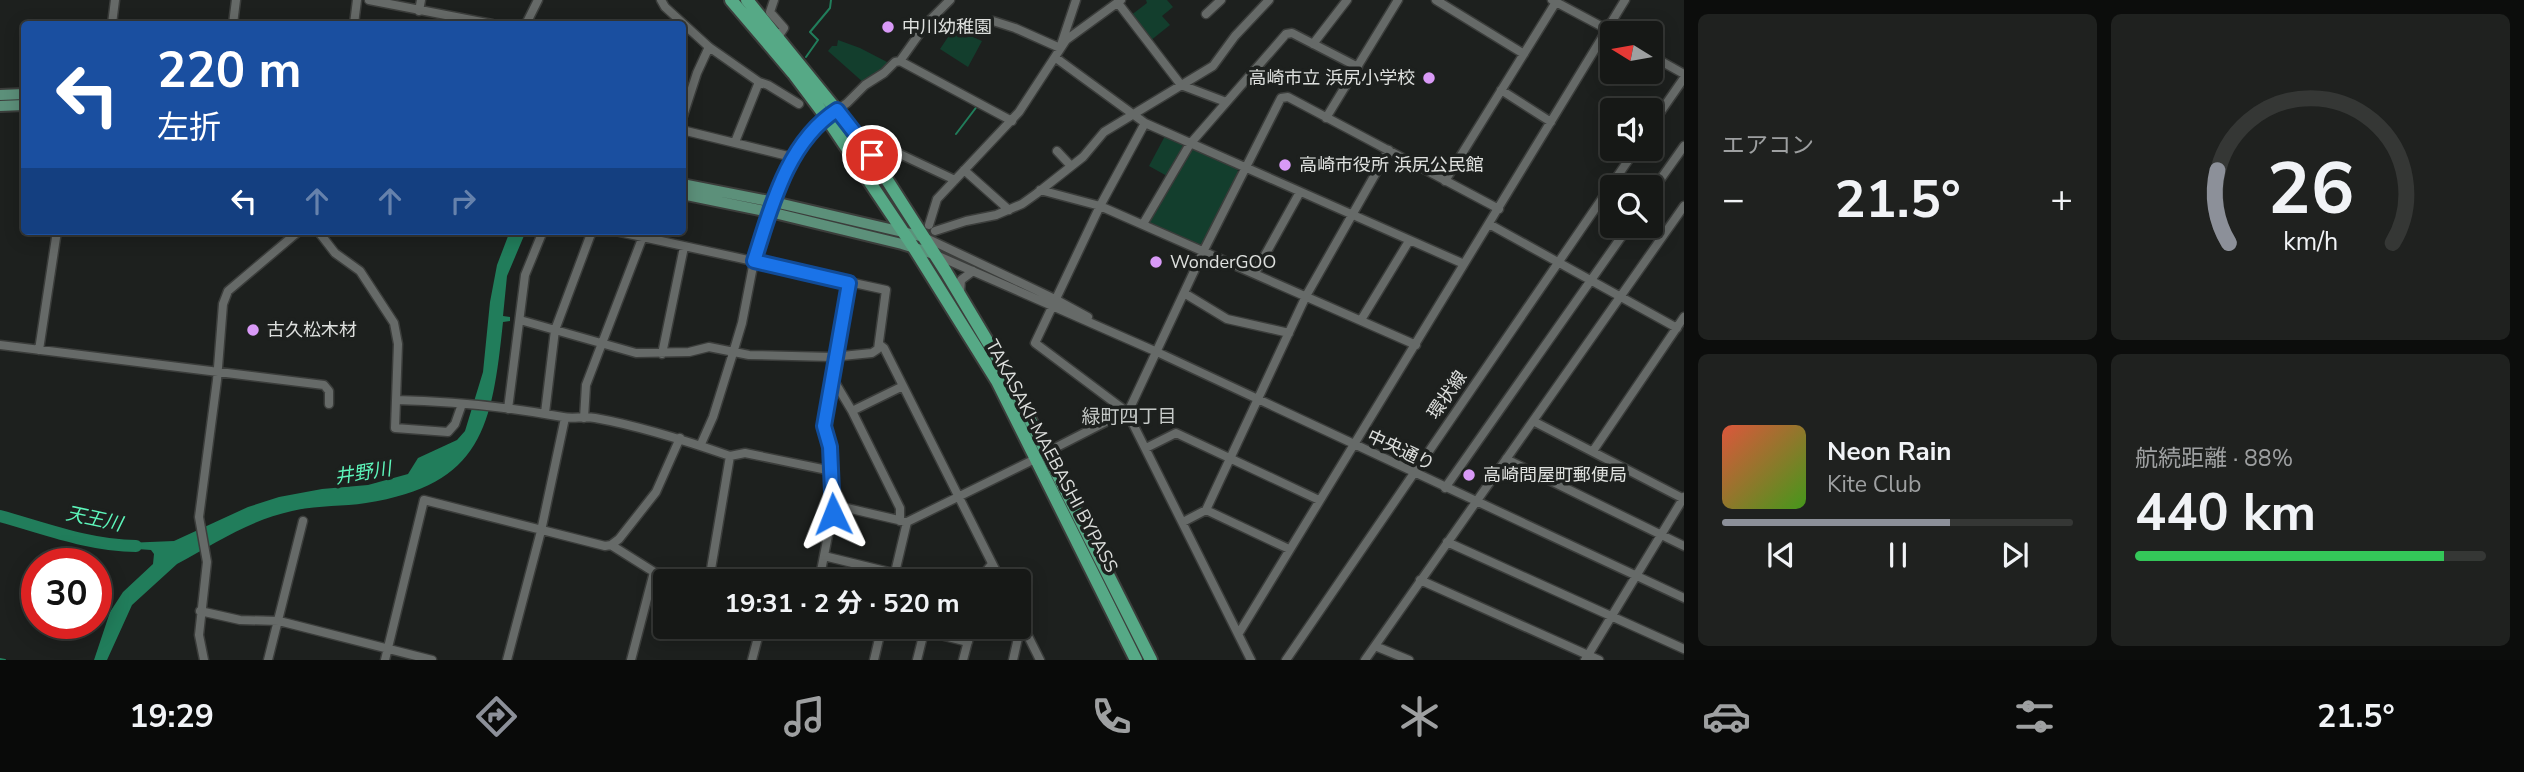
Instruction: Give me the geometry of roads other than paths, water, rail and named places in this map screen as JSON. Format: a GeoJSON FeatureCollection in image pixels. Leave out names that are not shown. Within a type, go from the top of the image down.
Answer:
{"type":"FeatureCollection","features":[{"type":"Feature","properties":{"kind":"highway","name":"TAKASAKI-MAEBASHI BYPASS"},"geometry":{"type":"LineString","coordinates":[[731,0],[793,73],[864,144],[929,231],[934,254],[1006,374],[1136,660]]}},
{"type":"Feature","properties":{"kind":"highway","name":"TAKASAKI-MAEBASHI BYPASS"},"geometry":{"type":"LineString","coordinates":[[747,0],[778,37],[832,113],[889,210],[997,381],[1042,455],[1151,660]]}},
{"type":"Feature","properties":{"kind":"main road"},"geometry":{"type":"LineString","coordinates":[[0,95],[21,94]]}},
{"type":"Feature","properties":{"kind":"main road"},"geometry":{"type":"LineString","coordinates":[[0,106],[21,106]]}},
{"type":"Feature","properties":{"kind":"main road"},"geometry":{"type":"LineString","coordinates":[[686,185],[934,254]]}},
{"type":"Feature","properties":{"kind":"main road"},"geometry":{"type":"LineString","coordinates":[[686,195],[903,230],[929,231]]}},
{"type":"Feature","properties":{"kind":"main road"},"geometry":{"type":"LineString","coordinates":[[880,226],[886,222],[889,210]]}},
{"type":"Feature","properties":{"kind":"street"},"geometry":{"type":"LineString","coordinates":[[112,21],[115,0]]}},
{"type":"Feature","properties":{"kind":"street"},"geometry":{"type":"LineString","coordinates":[[233,21],[236,0]]}},
{"type":"Feature","properties":{"kind":"street"},"geometry":{"type":"LineString","coordinates":[[354,21],[357,0]]}},
{"type":"Feature","properties":{"kind":"street"},"geometry":{"type":"LineString","coordinates":[[369,0],[475,21]]}},
{"type":"Feature","properties":{"kind":"street"},"geometry":{"type":"LineString","coordinates":[[419,11],[421,0]]}},
{"type":"Feature","properties":{"kind":"street"},"geometry":{"type":"LineString","coordinates":[[528,21],[538,0]]}},
{"type":"Feature","properties":{"kind":"street"},"geometry":{"type":"LineString","coordinates":[[774,0],[771,12],[784,28],[778,37]]}},
{"type":"Feature","properties":{"kind":"street"},"geometry":{"type":"LineString","coordinates":[[701,444],[713,417],[733,353],[754,261],[784,174],[821,121],[895,62],[900,61],[927,23],[950,0]]}},
{"type":"Feature","properties":{"kind":"street"},"geometry":{"type":"LineString","coordinates":[[1076,0],[1055,58],[1012,121],[937,199],[929,231],[1009,210],[1040,190],[1090,150],[1104,132],[1213,66],[1235,36],[1269,0]]}},
{"type":"Feature","properties":{"kind":"street"},"geometry":{"type":"LineString","coordinates":[[1206,14],[1221,0]]}},
{"type":"Feature","properties":{"kind":"street"},"geometry":{"type":"LineString","coordinates":[[1313,44],[1346,0]]}},
{"type":"Feature","properties":{"kind":"street"},"geometry":{"type":"LineString","coordinates":[[1326,118],[1398,0]]}},
{"type":"Feature","properties":{"kind":"street"},"geometry":{"type":"LineString","coordinates":[[1437,0],[1524,54]]}},
{"type":"Feature","properties":{"kind":"street"},"geometry":{"type":"LineString","coordinates":[[1615,21],[1625,0]]}},
{"type":"Feature","properties":{"kind":"street"},"geometry":{"type":"LineString","coordinates":[[1060,48],[1066,40],[1119,1],[1181,85],[1226,102]]}},
{"type":"Feature","properties":{"kind":"street"},"geometry":{"type":"LineString","coordinates":[[1445,181],[1554,1],[1600,26]]}},
{"type":"Feature","properties":{"kind":"street"},"geometry":{"type":"LineString","coordinates":[[663,3],[681,21]]}},
{"type":"Feature","properties":{"kind":"street"},"geometry":{"type":"LineString","coordinates":[[993,21],[1060,48]]}},
{"type":"Feature","properties":{"kind":"street"},"geometry":{"type":"LineString","coordinates":[[686,26],[709,47],[759,82],[799,104]]}},
{"type":"Feature","properties":{"kind":"street"},"geometry":{"type":"LineString","coordinates":[[1143,224],[1190,144],[1286,34],[1292,33],[1357,67]]}},
{"type":"Feature","properties":{"kind":"street"},"geometry":{"type":"LineString","coordinates":[[1239,633],[1551,122],[1600,46]]}},
{"type":"Feature","properties":{"kind":"street"},"geometry":{"type":"LineString","coordinates":[[686,107],[709,47]]}},
{"type":"Feature","properties":{"kind":"street"},"geometry":{"type":"LineString","coordinates":[[1055,58],[1145,123],[1464,264]]}},
{"type":"Feature","properties":{"kind":"street"},"geometry":{"type":"LineString","coordinates":[[900,61],[1012,121]]}},
{"type":"Feature","properties":{"kind":"street"},"geometry":{"type":"LineString","coordinates":[[1663,63],[1684,76],[1663,108]]}},
{"type":"Feature","properties":{"kind":"street"},"geometry":{"type":"LineString","coordinates":[[735,142],[759,82]]}},
{"type":"Feature","properties":{"kind":"street"},"geometry":{"type":"LineString","coordinates":[[1502,90],[1551,122]]}},
{"type":"Feature","properties":{"kind":"street"},"geometry":{"type":"LineString","coordinates":[[834,505],[904,522],[1127,412],[1204,250],[1281,98],[1288,97],[1499,209]]}},
{"type":"Feature","properties":{"kind":"street"},"geometry":{"type":"LineString","coordinates":[[1145,123],[1100,206],[1035,343],[1127,412],[1251,660]]}},
{"type":"Feature","properties":{"kind":"street"},"geometry":{"type":"LineString","coordinates":[[686,131],[793,159]]}},
{"type":"Feature","properties":{"kind":"street"},"geometry":{"type":"LineString","coordinates":[[864,144],[870,140],[956,180]]}},
{"type":"Feature","properties":{"kind":"street"},"geometry":{"type":"LineString","coordinates":[[1663,176],[1684,146]]}},
{"type":"Feature","properties":{"kind":"street"},"geometry":{"type":"LineString","coordinates":[[1183,522],[1206,510],[1306,296],[1390,150]]}},
{"type":"Feature","properties":{"kind":"street"},"geometry":{"type":"LineString","coordinates":[[1057,151],[1072,166]]}},
{"type":"Feature","properties":{"kind":"street","name":"環状線"},"geometry":{"type":"LineString","coordinates":[[1286,660],[1628,161]]}},
{"type":"Feature","properties":{"kind":"street"},"geometry":{"type":"LineString","coordinates":[[964,170],[1009,210]]}},
{"type":"Feature","properties":{"kind":"street"},"geometry":{"type":"LineString","coordinates":[[1040,190],[1100,206],[1416,345]]}},
{"type":"Feature","properties":{"kind":"street"},"geometry":{"type":"LineString","coordinates":[[1255,273],[1300,192]]}},
{"type":"Feature","properties":{"kind":"street"},"geometry":{"type":"LineString","coordinates":[[1365,660],[1684,205]]}},
{"type":"Feature","properties":{"kind":"street"},"geometry":{"type":"LineString","coordinates":[[1489,224],[1677,328]]}},
{"type":"Feature","properties":{"kind":"street","name":"中央通り"},"geometry":{"type":"LineString","coordinates":[[929,231],[1054,303],[1105,328],[1636,578],[1684,598]]}},
{"type":"Feature","properties":{"kind":"street"},"geometry":{"type":"LineString","coordinates":[[39,350],[56,235]]}},
{"type":"Feature","properties":{"kind":"street"},"geometry":{"type":"LineString","coordinates":[[204,660],[199,635],[207,566],[200,524],[223,304],[228,291],[294,235]]}},
{"type":"Feature","properties":{"kind":"street"},"geometry":{"type":"LineString","coordinates":[[321,235],[335,253],[360,271],[394,323],[398,344],[395,428],[448,432],[465,404]]}},
{"type":"Feature","properties":{"kind":"street"},"geometry":{"type":"LineString","coordinates":[[504,409],[525,275],[541,235]]}},
{"type":"Feature","properties":{"kind":"street"},"geometry":{"type":"LineString","coordinates":[[545,413],[555,330],[591,235]]}},
{"type":"Feature","properties":{"kind":"street"},"geometry":{"type":"LineString","coordinates":[[584,418],[586,385],[644,235]]}},
{"type":"Feature","properties":{"kind":"street"},"geometry":{"type":"LineString","coordinates":[[520,320],[636,354],[662,354],[709,347],[733,353],[832,357],[872,353],[878,349],[886,290],[684,247],[647,235]]}},
{"type":"Feature","properties":{"kind":"street"},"geometry":{"type":"LineString","coordinates":[[1445,488],[1621,238]]}},
{"type":"Feature","properties":{"kind":"street"},"geometry":{"type":"LineString","coordinates":[[1361,320],[1409,241]]}},
{"type":"Feature","properties":{"kind":"street"},"geometry":{"type":"LineString","coordinates":[[662,354],[684,247]]}},
{"type":"Feature","properties":{"kind":"street","name":"中央通り"},"geometry":{"type":"LineString","coordinates":[[934,254],[1054,303]]}},
{"type":"Feature","properties":{"kind":"street"},"geometry":{"type":"LineString","coordinates":[[960,297],[961,279],[973,271]]}},
{"type":"Feature","properties":{"kind":"street"},"geometry":{"type":"LineString","coordinates":[[821,569],[834,505],[830,447],[824,426],[849,283]]}},
{"type":"Feature","properties":{"kind":"street"},"geometry":{"type":"LineString","coordinates":[[1184,293],[1227,319],[1289,333]]}},
{"type":"Feature","properties":{"kind":"street"},"geometry":{"type":"LineString","coordinates":[[1593,451],[1684,317]]}},
{"type":"Feature","properties":{"kind":"street"},"geometry":{"type":"LineString","coordinates":[[879,344],[884,348],[995,569]]}},
{"type":"Feature","properties":{"kind":"street"},"geometry":{"type":"LineString","coordinates":[[0,345],[324,385],[329,391],[329,404]]}},
{"type":"Feature","properties":{"kind":"street"},"geometry":{"type":"LineString","coordinates":[[833,379],[852,411],[900,508],[904,522],[895,569]]}},
{"type":"Feature","properties":{"kind":"street"},"geometry":{"type":"LineString","coordinates":[[852,411],[903,386]]}},
{"type":"Feature","properties":{"kind":"street"},"geometry":{"type":"LineString","coordinates":[[396,400],[447,401],[565,418],[592,417],[701,444],[730,456],[745,453],[832,471]]}},
{"type":"Feature","properties":{"kind":"street"},"geometry":{"type":"LineString","coordinates":[[507,660],[541,531],[565,418]]}},
{"type":"Feature","properties":{"kind":"street"},"geometry":{"type":"LineString","coordinates":[[1533,421],[1684,498],[1586,658]]}},
{"type":"Feature","properties":{"kind":"street"},"geometry":{"type":"LineString","coordinates":[[1146,447],[1176,433],[1319,500]]}},
{"type":"Feature","properties":{"kind":"street"},"geometry":{"type":"LineString","coordinates":[[385,660],[424,500],[541,531],[604,546],[611,545],[656,492],[680,439]]}},
{"type":"Feature","properties":{"kind":"street"},"geometry":{"type":"LineString","coordinates":[[712,569],[730,456]]}},
{"type":"Feature","properties":{"kind":"street"},"geometry":{"type":"LineString","coordinates":[[1506,459],[1684,546]]}},
{"type":"Feature","properties":{"kind":"street"},"geometry":{"type":"LineString","coordinates":[[1206,510],[1289,549]]}},
{"type":"Feature","properties":{"kind":"street"},"geometry":{"type":"LineString","coordinates":[[268,660],[303,521]]}},
{"type":"Feature","properties":{"kind":"street"},"geometry":{"type":"LineString","coordinates":[[1447,542],[1684,649]]}},
{"type":"Feature","properties":{"kind":"street"},"geometry":{"type":"LineString","coordinates":[[611,545],[653,571]]}},
{"type":"Feature","properties":{"kind":"street"},"geometry":{"type":"LineString","coordinates":[[824,556],[867,569]]}},
{"type":"Feature","properties":{"kind":"street"},"geometry":{"type":"LineString","coordinates":[[988,569],[992,564]]}},
{"type":"Feature","properties":{"kind":"street"},"geometry":{"type":"LineString","coordinates":[[631,660],[653,576]]}},
{"type":"Feature","properties":{"kind":"street"},"geometry":{"type":"LineString","coordinates":[[1420,580],[1586,658],[1599,660]]}},
{"type":"Feature","properties":{"kind":"street"},"geometry":{"type":"LineString","coordinates":[[200,611],[240,620],[279,621],[432,660]]}},
{"type":"Feature","properties":{"kind":"street"},"geometry":{"type":"LineString","coordinates":[[752,660],[758,639]]}},
{"type":"Feature","properties":{"kind":"street"},"geometry":{"type":"LineString","coordinates":[[874,660],[879,639]]}},
{"type":"Feature","properties":{"kind":"street"},"geometry":{"type":"LineString","coordinates":[[917,660],[922,639]]}},
{"type":"Feature","properties":{"kind":"street"},"geometry":{"type":"LineString","coordinates":[[955,639],[968,642]]}},
{"type":"Feature","properties":{"kind":"street"},"geometry":{"type":"LineString","coordinates":[[963,660],[969,639]]}},
{"type":"Feature","properties":{"kind":"street"},"geometry":{"type":"LineString","coordinates":[[1013,660],[1018,639]]}},
{"type":"Feature","properties":{"kind":"street"},"geometry":{"type":"LineString","coordinates":[[1030,639],[1040,660]]}},
{"type":"Feature","properties":{"kind":"street"},"geometry":{"type":"LineString","coordinates":[[1375,646],[1409,660]]}},
{"type":"Feature","properties":{"kind":"waterway"},"geometry":{"type":"LineString","coordinates":[[806,57],[818,40],[810,32],[830,8],[831,0]]}},
{"type":"Feature","properties":{"kind":"waterway"},"geometry":{"type":"LineString","coordinates":[[956,134],[978,105]]}},
{"type":"Feature","properties":{"kind":"waterway","name":"天王川"},"geometry":{"type":"LineString","coordinates":[[0,516],[84,540],[136,546]]}},
{"type":"Feature","properties":{"kind":"waterway"},"geometry":{"type":"LineString","coordinates":[[0,659],[5,660]]}},
{"type":"Feature","properties":{"kind":"place","name":"中川幼稚園"},"geometry":{"type":"Point","coordinates":[888,27]}},
{"type":"Feature","properties":{"kind":"place","name":"高崎市立 浜尻小学校"},"geometry":{"type":"Point","coordinates":[1429,78]}},
{"type":"Feature","properties":{"kind":"place","name":"高崎市役所 浜尻公民館"},"geometry":{"type":"Point","coordinates":[1285,165]}},
{"type":"Feature","properties":{"kind":"place","name":"WonderGOO"},"geometry":{"type":"Point","coordinates":[1156,262]}},
{"type":"Feature","properties":{"kind":"place","name":"古久松木材"},"geometry":{"type":"Point","coordinates":[253,330]}},
{"type":"Feature","properties":{"kind":"place","name":"高崎問屋町郵便局"},"geometry":{"type":"Point","coordinates":[1469,475]}},
{"type":"Feature","properties":{"kind":"district","name":"緑町四丁目"},"geometry":{"type":"Point","coordinates":[1129,417]}},
{"type":"Feature","properties":{"kind":"water label","name":"井野川"},"geometry":{"type":"Point","coordinates":[363,473]}}]}
